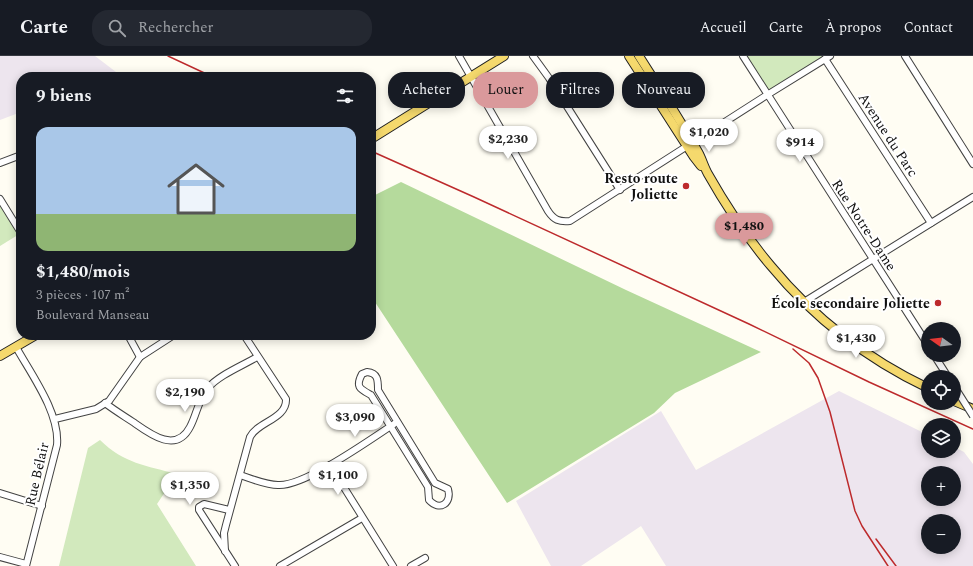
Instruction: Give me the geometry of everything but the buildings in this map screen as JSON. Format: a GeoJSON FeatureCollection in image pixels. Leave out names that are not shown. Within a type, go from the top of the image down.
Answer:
{"type":"FeatureCollection","features":[{"type":"Feature","properties":{"kind":"main road"},"geometry":{"type":"LineString","coordinates":[[376,136],[504,56]]}},
{"type":"Feature","properties":{"kind":"main road"},"geometry":{"type":"LineString","coordinates":[[629,56],[690,145]]}},
{"type":"Feature","properties":{"kind":"main road"},"geometry":{"type":"LineString","coordinates":[[639,56],[690,145],[694,157],[708,173],[753,243],[770,266],[822,319],[861,350],[902,375],[921,384]]}},
{"type":"Feature","properties":{"kind":"main road"},"geometry":{"type":"LineString","coordinates":[[0,356],[28,340]]}},
{"type":"Feature","properties":{"kind":"main road"},"geometry":{"type":"LineString","coordinates":[[961,404],[973,409]]}},
{"type":"Feature","properties":{"kind":"street"},"geometry":{"type":"LineString","coordinates":[[459,56],[548,211],[553,218],[558,221],[570,221],[827,57]]}},
{"type":"Feature","properties":{"kind":"street"},"geometry":{"type":"LineString","coordinates":[[533,56],[549,78],[620,190]]}},
{"type":"Feature","properties":{"kind":"street","name":"Rue Notre-Dame"},"geometry":{"type":"LineString","coordinates":[[743,56],[921,335]]}},
{"type":"Feature","properties":{"kind":"street"},"geometry":{"type":"LineString","coordinates":[[905,56],[973,164]]}},
{"type":"Feature","properties":{"kind":"street","name":"Avenue du Parc"},"geometry":{"type":"LineString","coordinates":[[827,57],[931,224]]}},
{"type":"Feature","properties":{"kind":"street"},"geometry":{"type":"LineString","coordinates":[[0,163],[16,157]]}},
{"type":"Feature","properties":{"kind":"street"},"geometry":{"type":"LineString","coordinates":[[804,302],[973,197]]}},
{"type":"Feature","properties":{"kind":"street"},"geometry":{"type":"LineString","coordinates":[[0,199],[16,225]]}},
{"type":"Feature","properties":{"kind":"street"},"geometry":{"type":"LineString","coordinates":[[131,340],[140,357]]}},
{"type":"Feature","properties":{"kind":"street"},"geometry":{"type":"LineString","coordinates":[[55,419],[96,409],[109,401],[140,357],[166,340]]}},
{"type":"Feature","properties":{"kind":"street"},"geometry":{"type":"LineString","coordinates":[[225,551],[224,533],[229,510],[252,432],[280,413],[286,404],[286,399],[247,340]]}},
{"type":"Feature","properties":{"kind":"street","name":"Rue Bélair"},"geometry":{"type":"LineString","coordinates":[[16,347],[55,419],[58,436],[42,506],[26,565]]}},
{"type":"Feature","properties":{"kind":"street"},"geometry":{"type":"LineString","coordinates":[[105,403],[155,437],[168,440],[178,439],[184,435],[190,427],[202,397],[208,388],[215,382],[257,357]]}},
{"type":"Feature","properties":{"kind":"street"},"geometry":{"type":"LineString","coordinates":[[372,373],[376,376],[378,379],[378,390],[397,422],[435,483],[448,489],[449,497],[444,505],[435,506],[429,500],[428,487],[371,395],[360,389],[358,384],[362,374],[372,373]]}},
{"type":"Feature","properties":{"kind":"street"},"geometry":{"type":"LineString","coordinates":[[961,397],[973,416]]}},
{"type":"Feature","properties":{"kind":"street"},"geometry":{"type":"LineString","coordinates":[[240,476],[278,486],[291,484],[330,465],[397,422]]}},
{"type":"Feature","properties":{"kind":"street"},"geometry":{"type":"LineString","coordinates":[[330,465],[393,566]]}},
{"type":"Feature","properties":{"kind":"street"},"geometry":{"type":"LineString","coordinates":[[0,493],[42,506]]}},
{"type":"Feature","properties":{"kind":"street"},"geometry":{"type":"LineString","coordinates":[[229,510],[204,504],[199,507],[199,510],[235,566]]}},
{"type":"Feature","properties":{"kind":"street"},"geometry":{"type":"LineString","coordinates":[[280,566],[362,518]]}},
{"type":"Feature","properties":{"kind":"street"},"geometry":{"type":"LineString","coordinates":[[0,558],[26,565]]}},
{"type":"Feature","properties":{"kind":"street"},"geometry":{"type":"LineString","coordinates":[[411,566],[425,558]]}},
{"type":"Feature","properties":{"kind":"shaded area"},"geometry":{"type":"Polygon","coordinates":[[[0,56],[95,56],[116,72],[16,72],[16,114],[0,120],[0,56]]]}},
{"type":"Feature","properties":{"kind":"shaded area"},"geometry":{"type":"Polygon","coordinates":[[[839,391],[921,432],[921,458],[961,458],[961,450],[964,452],[973,464],[973,566],[666,566],[641,526],[581,566],[551,566],[516,501],[661,411],[696,470],[839,391]]]}},
{"type":"Feature","properties":{"kind":"green space"},"geometry":{"type":"Polygon","coordinates":[[[743,56],[830,56],[767,95],[743,56]]]}},
{"type":"Feature","properties":{"kind":"green space"},"geometry":{"type":"Polygon","coordinates":[[[401,182],[626,290],[761,352],[675,393],[654,413],[507,503],[376,304],[376,194],[401,182]]]}},
{"type":"Feature","properties":{"kind":"green space"},"geometry":{"type":"Polygon","coordinates":[[[0,199],[16,225],[16,236],[0,246],[0,199]]]}},
{"type":"Feature","properties":{"kind":"green space"},"geometry":{"type":"Polygon","coordinates":[[[100,440],[118,454],[136,463],[177,474],[157,504],[196,566],[59,566],[88,448],[100,440]]]}},
{"type":"Feature","properties":{"kind":"railway"},"geometry":{"type":"LineString","coordinates":[[168,56],[202,72]]}},
{"type":"Feature","properties":{"kind":"railway"},"geometry":{"type":"LineString","coordinates":[[376,153],[749,324],[869,382],[973,429]]}},
{"type":"Feature","properties":{"kind":"railway"},"geometry":{"type":"LineString","coordinates":[[793,349],[809,363],[818,378],[830,412],[855,511],[862,526],[888,566]]}},
{"type":"Feature","properties":{"kind":"railway"},"geometry":{"type":"LineString","coordinates":[[876,539],[896,566]]}},
{"type":"Feature","properties":{"kind":"place","name":"Resto route Joliette"},"geometry":{"type":"Point","coordinates":[686,186]}},
{"type":"Feature","properties":{"kind":"place","name":"École secondaire Joliette"},"geometry":{"type":"Point","coordinates":[938,303]}}]}
